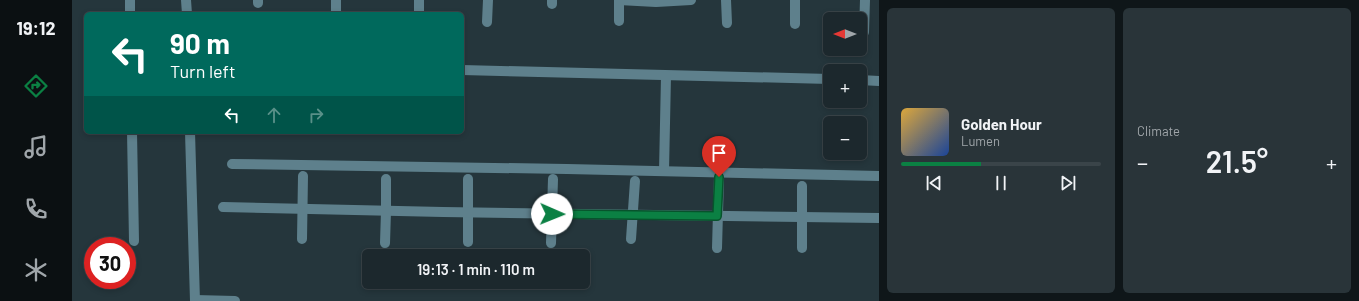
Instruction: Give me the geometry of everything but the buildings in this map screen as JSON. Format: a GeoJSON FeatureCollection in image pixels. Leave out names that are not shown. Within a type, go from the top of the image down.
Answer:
{"type":"FeatureCollection","features":[{"type":"Feature","properties":{"kind":"street"},"geometry":{"type":"LineString","coordinates":[[130,0],[130,12]]}},
{"type":"Feature","properties":{"kind":"street"},"geometry":{"type":"LineString","coordinates":[[186,0],[187,12]]}},
{"type":"Feature","properties":{"kind":"street"},"geometry":{"type":"LineString","coordinates":[[336,0],[336,12]]}},
{"type":"Feature","properties":{"kind":"street"},"geometry":{"type":"LineString","coordinates":[[419,0],[419,12]]}},
{"type":"Feature","properties":{"kind":"street"},"geometry":{"type":"LineString","coordinates":[[487,22],[488,0]]}},
{"type":"Feature","properties":{"kind":"street"},"geometry":{"type":"LineString","coordinates":[[619,21],[619,0],[656,2],[691,0]]}},
{"type":"Feature","properties":{"kind":"street"},"geometry":{"type":"LineString","coordinates":[[726,0],[727,23]]}},
{"type":"Feature","properties":{"kind":"street"},"geometry":{"type":"LineString","coordinates":[[795,0],[795,24]]}},
{"type":"Feature","properties":{"kind":"street"},"geometry":{"type":"LineString","coordinates":[[865,0],[865,12]]}},
{"type":"Feature","properties":{"kind":"street"},"geometry":{"type":"LineString","coordinates":[[464,70],[823,79]]}},
{"type":"Feature","properties":{"kind":"street"},"geometry":{"type":"LineString","coordinates":[[664,171],[666,76]]}},
{"type":"Feature","properties":{"kind":"street"},"geometry":{"type":"LineString","coordinates":[[867,80],[879,80]]}},
{"type":"Feature","properties":{"kind":"street"},"geometry":{"type":"LineString","coordinates":[[132,134],[134,237]]}},
{"type":"Feature","properties":{"kind":"street"},"geometry":{"type":"LineString","coordinates":[[190,134],[194,301],[235,301]]}},
{"type":"Feature","properties":{"kind":"street"},"geometry":{"type":"LineString","coordinates":[[232,164],[879,176]]}},
{"type":"Feature","properties":{"kind":"street"},"geometry":{"type":"LineString","coordinates":[[302,239],[303,176]]}},
{"type":"Feature","properties":{"kind":"street"},"geometry":{"type":"LineString","coordinates":[[717,248],[719,177]]}},
{"type":"Feature","properties":{"kind":"street"},"geometry":{"type":"LineString","coordinates":[[384,243],[386,179]]}},
{"type":"Feature","properties":{"kind":"street"},"geometry":{"type":"LineString","coordinates":[[468,179],[468,242]]}},
{"type":"Feature","properties":{"kind":"street"},"geometry":{"type":"LineString","coordinates":[[551,243],[553,179]]}},
{"type":"Feature","properties":{"kind":"street"},"geometry":{"type":"LineString","coordinates":[[632,239],[635,181]]}},
{"type":"Feature","properties":{"kind":"street"},"geometry":{"type":"LineString","coordinates":[[802,186],[802,248]]}},
{"type":"Feature","properties":{"kind":"street"},"geometry":{"type":"LineString","coordinates":[[223,207],[552,214],[879,218]]}},
{"type":"Feature","properties":{"kind":"route"},"geometry":{"type":"LineString","coordinates":[[552,214],[717,216],[719,177]]}}]}
